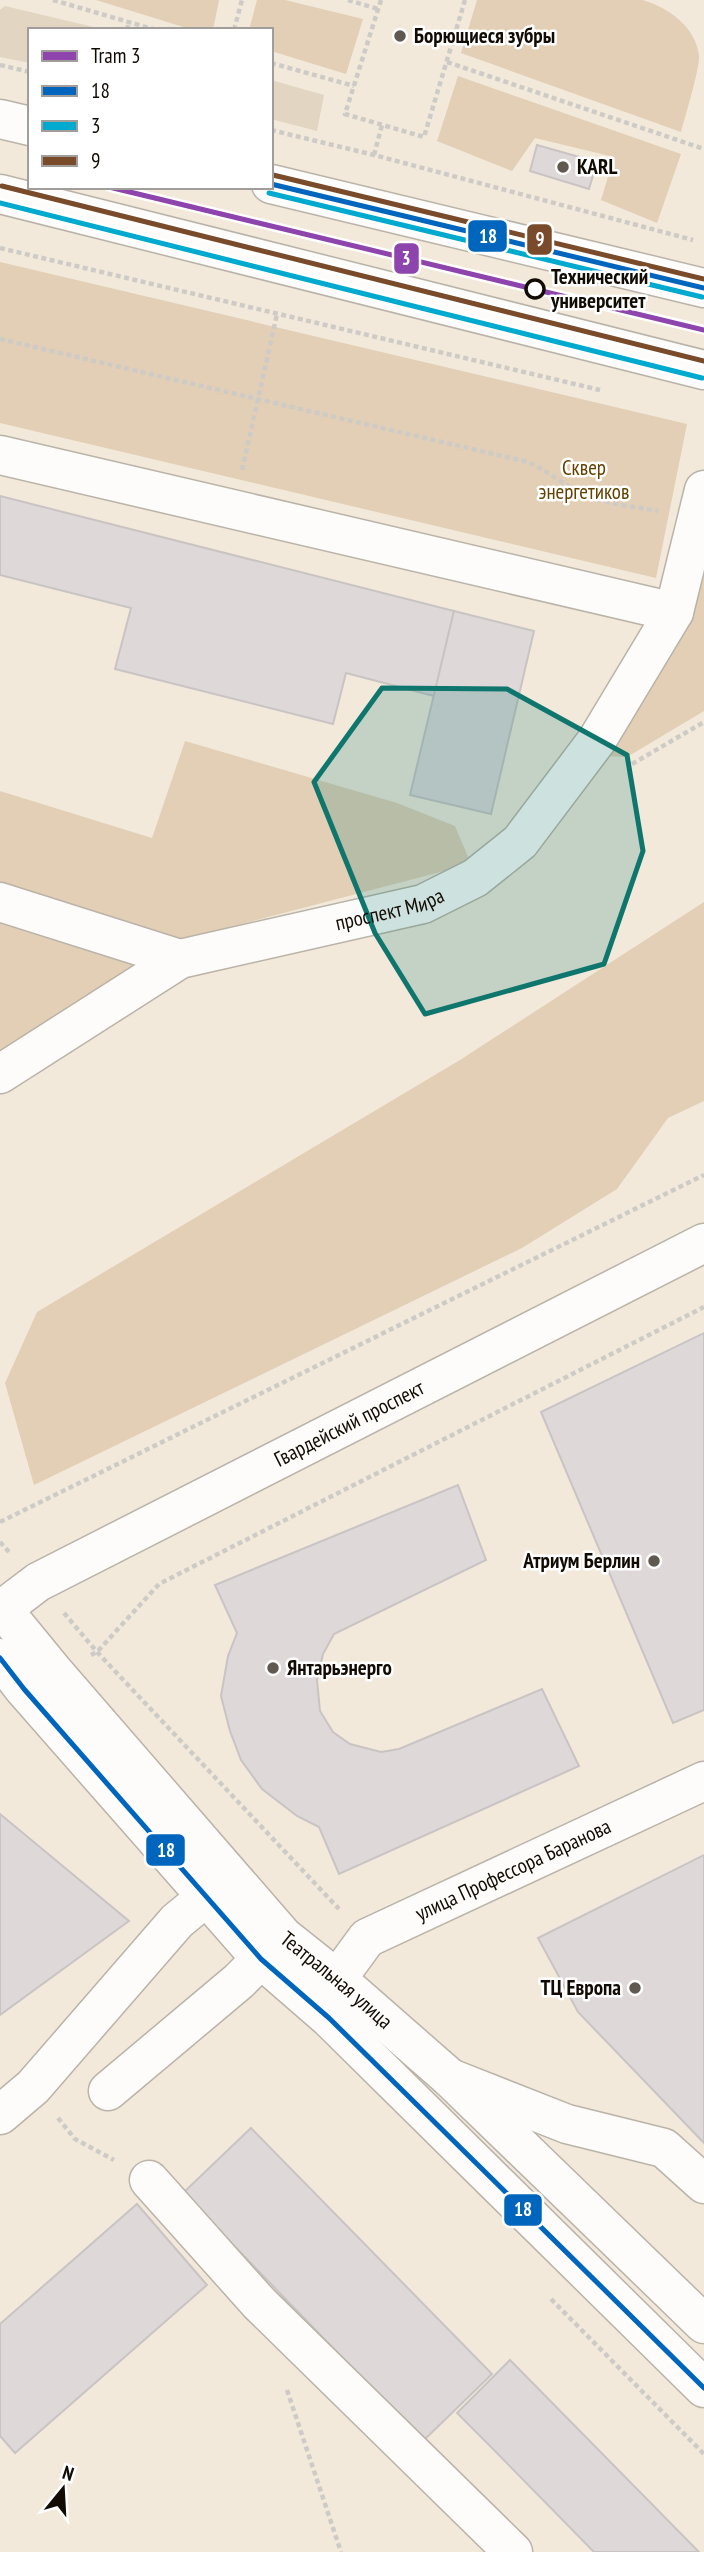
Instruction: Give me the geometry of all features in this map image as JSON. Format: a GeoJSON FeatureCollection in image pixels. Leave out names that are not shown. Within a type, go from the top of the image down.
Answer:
{"type":"FeatureCollection","features":[{"type":"Feature","properties":{"kind":"main road"},"geometry":{"type":"LineString","coordinates":[[0,119],[28,126]]}},
{"type":"Feature","properties":{"kind":"main road"},"geometry":{"type":"LineString","coordinates":[[273,184],[704,288]]}},
{"type":"Feature","properties":{"kind":"main road"},"geometry":{"type":"LineString","coordinates":[[0,194],[704,370]]}},
{"type":"Feature","properties":{"kind":"main road"},"geometry":{"type":"LineString","coordinates":[[0,455],[674,612]]}},
{"type":"Feature","properties":{"kind":"main road","name":"проспект Мира"},"geometry":{"type":"LineString","coordinates":[[0,1074],[180,959],[423,904],[475,878],[520,842],[597,740],[674,612],[701,504]]}},
{"type":"Feature","properties":{"kind":"main road"},"geometry":{"type":"LineString","coordinates":[[0,902],[180,959]]}},
{"type":"Feature","properties":{"kind":"main road","name":"Гвардейский проспект"},"geometry":{"type":"LineString","coordinates":[[1,1609],[38,1582],[704,1243]]}},
{"type":"Feature","properties":{"kind":"main road","name":"Театральная улица"},"geometry":{"type":"LineString","coordinates":[[1,1609],[283,1936],[337,1979],[450,2078],[704,2323]]}},
{"type":"Feature","properties":{"kind":"main road","name":"Театральная улица"},"geometry":{"type":"LineString","coordinates":[[0,1658],[205,1898],[261,1959],[329,2018],[704,2388]]}},
{"type":"Feature","properties":{"kind":"main road","name":"улица Профессора Баранова"},"geometry":{"type":"LineString","coordinates":[[337,1979],[367,1938],[704,1782]]}},
{"type":"Feature","properties":{"kind":"main road"},"geometry":{"type":"LineString","coordinates":[[0,2115],[33,2087],[177,1921],[205,1898]]}},
{"type":"Feature","properties":{"kind":"main road"},"geometry":{"type":"LineString","coordinates":[[108,2091],[239,1981],[261,1959]]}},
{"type":"Feature","properties":{"kind":"main road"},"geometry":{"type":"LineString","coordinates":[[450,2078],[567,2123],[664,2148],[704,2184]]}},
{"type":"Feature","properties":{"kind":"main road"},"geometry":{"type":"LineString","coordinates":[[149,2179],[259,2303],[513,2552]]}},
{"type":"Feature","properties":{"kind":"path"},"geometry":{"type":"LineString","coordinates":[[53,0],[150,28]]}},
{"type":"Feature","properties":{"kind":"path"},"geometry":{"type":"LineString","coordinates":[[235,28],[242,0]]}},
{"type":"Feature","properties":{"kind":"path"},"geometry":{"type":"LineString","coordinates":[[348,0],[378,9]]}},
{"type":"Feature","properties":{"kind":"path"},"geometry":{"type":"LineString","coordinates":[[380,0],[345,114],[424,137],[465,0]]}},
{"type":"Feature","properties":{"kind":"path"},"geometry":{"type":"LineString","coordinates":[[128,28],[130,22]]}},
{"type":"Feature","properties":{"kind":"path"},"geometry":{"type":"LineString","coordinates":[[447,62],[704,149]]}},
{"type":"Feature","properties":{"kind":"path"},"geometry":{"type":"LineString","coordinates":[[273,64],[354,86]]}},
{"type":"Feature","properties":{"kind":"path"},"geometry":{"type":"LineString","coordinates":[[0,65],[28,72]]}},
{"type":"Feature","properties":{"kind":"path"},"geometry":{"type":"LineString","coordinates":[[374,155],[382,125]]}},
{"type":"Feature","properties":{"kind":"path"},"geometry":{"type":"LineString","coordinates":[[273,130],[704,243]]}},
{"type":"Feature","properties":{"kind":"path"},"geometry":{"type":"LineString","coordinates":[[0,248],[602,390]]}},
{"type":"Feature","properties":{"kind":"path"},"geometry":{"type":"LineString","coordinates":[[233,509],[277,314]]}},
{"type":"Feature","properties":{"kind":"path"},"geometry":{"type":"LineString","coordinates":[[0,340],[528,462],[593,498],[701,504]]}},
{"type":"Feature","properties":{"kind":"path"},"geometry":{"type":"LineString","coordinates":[[580,763],[628,766],[704,722]]}},
{"type":"Feature","properties":{"kind":"path"},"geometry":{"type":"LineString","coordinates":[[0,1522],[704,1175]]}},
{"type":"Feature","properties":{"kind":"path"},"geometry":{"type":"LineString","coordinates":[[54,1672],[97,1652],[159,1584],[704,1307]]}},
{"type":"Feature","properties":{"kind":"path"},"geometry":{"type":"LineString","coordinates":[[0,1542],[97,1652],[341,1911]]}},
{"type":"Feature","properties":{"kind":"path"},"geometry":{"type":"LineString","coordinates":[[33,2087],[75,2139],[149,2179]]}},
{"type":"Feature","properties":{"kind":"path"},"geometry":{"type":"LineString","coordinates":[[285,2381],[341,2552]]}},
{"type":"Feature","properties":{"kind":"highlighted area"},"geometry":{"type":"Polygon","coordinates":[[[382,688],[507,689],[627,755],[643,851],[604,964],[425,1014],[375,933],[314,782],[382,688]]]}},
{"type":"Feature","properties":{"kind":"shaded area"},"geometry":{"type":"Polygon","coordinates":[[[5,6],[98,28],[28,28],[28,63],[0,57],[0,10],[5,6]]]}},
{"type":"Feature","properties":{"kind":"shaded area"},"geometry":{"type":"Polygon","coordinates":[[[273,81],[324,95],[317,131],[273,120],[273,81]]]}},
{"type":"Feature","properties":{"kind":"green space"},"geometry":{"type":"Polygon","coordinates":[[[96,0],[219,0],[213,28],[187,28],[96,0]]]}},
{"type":"Feature","properties":{"kind":"green space"},"geometry":{"type":"Polygon","coordinates":[[[257,0],[285,0],[363,19],[346,74],[273,52],[273,28],[250,28],[257,0]]]}},
{"type":"Feature","properties":{"kind":"green space"},"geometry":{"type":"Polygon","coordinates":[[[477,0],[643,0],[662,8],[687,28],[693,36],[699,56],[681,132],[461,53],[477,0]]]}},
{"type":"Feature","properties":{"kind":"green space"},"geometry":{"type":"Polygon","coordinates":[[[458,76],[681,154],[657,223],[601,200],[614,157],[535,138],[512,171],[437,141],[458,76]]]}},
{"type":"Feature","properties":{"kind":"green space","name":"Сквер энергетиков"},"geometry":{"type":"Polygon","coordinates":[[[0,262],[687,424],[656,578],[0,423],[0,262]]]}},
{"type":"Feature","properties":{"kind":"green space"},"geometry":{"type":"Polygon","coordinates":[[[704,554],[704,711],[627,757],[600,756],[704,554]]]}},
{"type":"Feature","properties":{"kind":"green space"},"geometry":{"type":"Polygon","coordinates":[[[185,741],[397,803],[455,826],[471,864],[181,940],[0,887],[0,791],[152,838],[185,741]]]}},
{"type":"Feature","properties":{"kind":"green space"},"geometry":{"type":"Polygon","coordinates":[[[704,902],[704,1101],[668,1118],[617,1189],[522,1248],[34,1485],[5,1383],[37,1312],[460,1060],[704,902]]]}},
{"type":"Feature","properties":{"kind":"green space"},"geometry":{"type":"Polygon","coordinates":[[[0,915],[143,959],[0,1056],[0,915]]]}},
{"type":"Feature","properties":{"kind":"building","name":"KARL"},"geometry":{"type":"Polygon","coordinates":[[[537,145],[597,162],[589,189],[530,171],[537,145]]]}},
{"type":"Feature","properties":{"kind":"building"},"geometry":{"type":"Polygon","coordinates":[[[0,496],[454,611],[434,696],[346,673],[333,724],[115,669],[131,608],[0,575],[0,496]]]}},
{"type":"Feature","properties":{"kind":"building"},"geometry":{"type":"Polygon","coordinates":[[[454,611],[534,631],[491,814],[410,795],[454,611]]]}},
{"type":"Feature","properties":{"kind":"building","name":"Атриум Берлин"},"geometry":{"type":"Polygon","coordinates":[[[704,1333],[704,1710],[673,1723],[541,1412],[704,1333]]]}},
{"type":"Feature","properties":{"kind":"building","name":"Янтарьэнерго"},"geometry":{"type":"Polygon","coordinates":[[[458,1485],[486,1560],[334,1634],[323,1654],[317,1680],[320,1711],[333,1732],[350,1744],[381,1752],[399,1749],[542,1689],[579,1766],[339,1874],[319,1827],[297,1816],[262,1789],[241,1760],[221,1696],[228,1656],[237,1633],[215,1585],[458,1485]]]}},
{"type":"Feature","properties":{"kind":"building"},"geometry":{"type":"Polygon","coordinates":[[[0,1814],[129,1921],[0,2015],[0,1814]]]}},
{"type":"Feature","properties":{"kind":"building","name":"ТЦ Европа"},"geometry":{"type":"Polygon","coordinates":[[[704,1855],[704,2143],[578,2012],[538,1938],[704,1855]]]}},
{"type":"Feature","properties":{"kind":"building"},"geometry":{"type":"Polygon","coordinates":[[[251,2128],[492,2374],[423,2441],[183,2193],[251,2128]]]}},
{"type":"Feature","properties":{"kind":"building"},"geometry":{"type":"Polygon","coordinates":[[[137,2204],[207,2285],[15,2453],[0,2436],[0,2324],[137,2204]]]}},
{"type":"Feature","properties":{"kind":"building"},"geometry":{"type":"Polygon","coordinates":[[[510,2360],[699,2552],[594,2552],[457,2413],[510,2360]]]}},
{"type":"Feature","properties":{"kind":"tram line","name":"3"},"geometry":{"type":"LineString","coordinates":[[117,189],[704,330]]}},
{"type":"Feature","properties":{"kind":"transit line","name":"9"},"geometry":{"type":"LineString","coordinates":[[273,175],[704,279]]}},
{"type":"Feature","properties":{"kind":"transit line","name":"18"},"geometry":{"type":"LineString","coordinates":[[273,184],[704,288]]}},
{"type":"Feature","properties":{"kind":"transit line","name":"9"},"geometry":{"type":"LineString","coordinates":[[2,186],[704,361]]}},
{"type":"Feature","properties":{"kind":"transit line","name":"3"},"geometry":{"type":"LineString","coordinates":[[269,193],[702,297]]}},
{"type":"Feature","properties":{"kind":"transit line","name":"3"},"geometry":{"type":"LineString","coordinates":[[0,203],[702,378]]}},
{"type":"Feature","properties":{"kind":"transit line","name":"18"},"geometry":{"type":"LineString","coordinates":[[0,1658],[24,1689],[261,1959],[329,2018],[704,2388]]}},
{"type":"Feature","properties":{"kind":"place","name":"Борющиеся зубры"},"geometry":{"type":"Point","coordinates":[400,36]}},
{"type":"Feature","properties":{"kind":"place","name":"KARL"},"geometry":{"type":"Point","coordinates":[563,167]}},
{"type":"Feature","properties":{"kind":"place","name":"Технический университет"},"geometry":{"type":"Point","coordinates":[535,289]}},
{"type":"Feature","properties":{"kind":"place","name":"Атриум Берлин"},"geometry":{"type":"Point","coordinates":[654,1561]}},
{"type":"Feature","properties":{"kind":"place","name":"Янтарьэнерго"},"geometry":{"type":"Point","coordinates":[273,1668]}},
{"type":"Feature","properties":{"kind":"place","name":"ТЦ Европа"},"geometry":{"type":"Point","coordinates":[635,1988]}}]}
